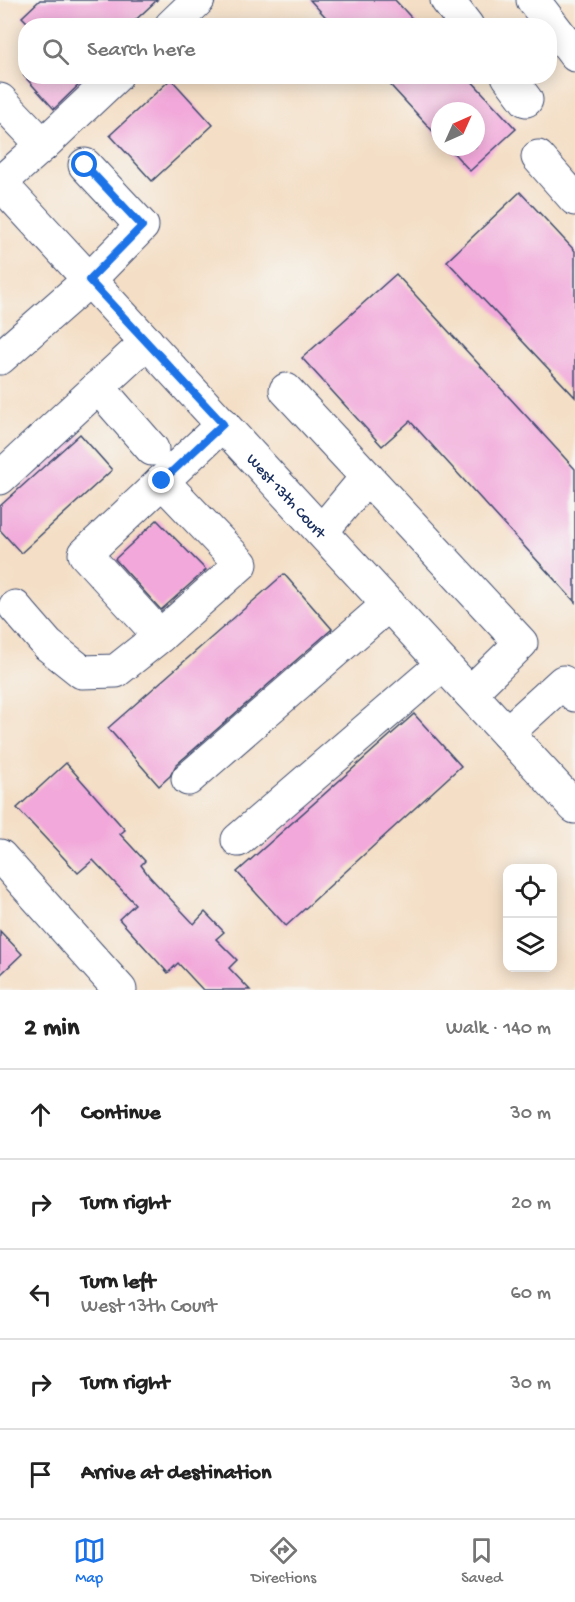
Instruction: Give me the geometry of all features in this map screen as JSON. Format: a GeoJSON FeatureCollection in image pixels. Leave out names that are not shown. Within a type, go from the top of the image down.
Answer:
{"type":"FeatureCollection","features":[{"type":"Feature","properties":{"kind":"street"},"geometry":{"type":"LineString","coordinates":[[179,18],[198,0]]}},
{"type":"Feature","properties":{"kind":"street"},"geometry":{"type":"LineString","coordinates":[[447,0],[461,18]]}},
{"type":"Feature","properties":{"kind":"street"},"geometry":{"type":"LineString","coordinates":[[533,0],[547,18]]}},
{"type":"Feature","properties":{"kind":"street"},"geometry":{"type":"LineString","coordinates":[[557,31],[575,55]]}},
{"type":"Feature","properties":{"kind":"street"},"geometry":{"type":"LineString","coordinates":[[0,183],[108,84]]}},
{"type":"Feature","properties":{"kind":"street"},"geometry":{"type":"LineString","coordinates":[[0,100],[43,145]]}},
{"type":"Feature","properties":{"kind":"street"},"geometry":{"type":"LineString","coordinates":[[538,157],[575,199]]}},
{"type":"Feature","properties":{"kind":"street"},"geometry":{"type":"LineString","coordinates":[[0,358],[89,280],[142,226],[85,165]]}},
{"type":"Feature","properties":{"kind":"street","name":"West 13th Court"},"geometry":{"type":"LineString","coordinates":[[0,183],[575,807]]}},
{"type":"Feature","properties":{"kind":"street"},"geometry":{"type":"LineString","coordinates":[[0,478],[147,342]]}},
{"type":"Feature","properties":{"kind":"street"},"geometry":{"type":"LineString","coordinates":[[98,387],[152,449]]}},
{"type":"Feature","properties":{"kind":"street"},"geometry":{"type":"LineString","coordinates":[[286,390],[521,643],[470,693]]}},
{"type":"Feature","properties":{"kind":"street"},"geometry":{"type":"LineString","coordinates":[[160,636],[85,554],[223,424]]}},
{"type":"Feature","properties":{"kind":"street"},"geometry":{"type":"LineString","coordinates":[[322,531],[367,477]]}},
{"type":"Feature","properties":{"kind":"street"},"geometry":{"type":"LineString","coordinates":[[15,607],[48,645],[82,672],[116,671],[160,636],[241,564],[162,481]]}},
{"type":"Feature","properties":{"kind":"street"},"geometry":{"type":"LineString","coordinates":[[188,778],[389,604]]}},
{"type":"Feature","properties":{"kind":"street"},"geometry":{"type":"LineString","coordinates":[[238,840],[443,664]]}},
{"type":"Feature","properties":{"kind":"street"},"geometry":{"type":"LineString","coordinates":[[507,733],[563,682],[575,695]]}},
{"type":"Feature","properties":{"kind":"street"},"geometry":{"type":"LineString","coordinates":[[0,856],[120,990]]}},
{"type":"Feature","properties":{"kind":"building"},"geometry":{"type":"Polygon","coordinates":[[[40,0],[157,0],[138,18],[22,17],[40,0]]]}},
{"type":"Feature","properties":{"kind":"building"},"geometry":{"type":"Polygon","coordinates":[[[310,0],[395,0],[412,18],[327,18],[310,0]]]}},
{"type":"Feature","properties":{"kind":"building"},"geometry":{"type":"Polygon","coordinates":[[[31,84],[80,84],[54,109],[31,84]]]}},
{"type":"Feature","properties":{"kind":"building"},"geometry":{"type":"Polygon","coordinates":[[[166,84],[176,84],[213,125],[152,181],[110,135],[166,84]]]}},
{"type":"Feature","properties":{"kind":"building"},"geometry":{"type":"Polygon","coordinates":[[[389,84],[474,84],[516,129],[470,171],[456,156],[485,156],[485,102],[431,102],[431,129],[389,84]]]}},
{"type":"Feature","properties":{"kind":"building"},"geometry":{"type":"Polygon","coordinates":[[[520,192],[575,251],[575,397],[447,261],[520,192]]]}},
{"type":"Feature","properties":{"kind":"building"},"geometry":{"type":"Polygon","coordinates":[[[396,274],[575,469],[575,602],[410,421],[382,446],[302,358],[396,274]]]}},
{"type":"Feature","properties":{"kind":"building"},"geometry":{"type":"Polygon","coordinates":[[[80,434],[112,470],[21,553],[0,530],[0,506],[80,434]]]}},
{"type":"Feature","properties":{"kind":"building"},"geometry":{"type":"Polygon","coordinates":[[[157,520],[206,570],[161,610],[115,559],[157,520]]]}},
{"type":"Feature","properties":{"kind":"building"},"geometry":{"type":"Polygon","coordinates":[[[284,574],[332,629],[176,765],[170,776],[159,786],[108,728],[284,574]]]}},
{"type":"Feature","properties":{"kind":"building"},"geometry":{"type":"Polygon","coordinates":[[[414,714],[461,766],[286,926],[237,872],[414,714]]]}},
{"type":"Feature","properties":{"kind":"building"},"geometry":{"type":"Polygon","coordinates":[[[66,763],[125,830],[120,834],[145,861],[141,865],[149,876],[194,924],[205,912],[224,932],[216,939],[237,960],[229,968],[250,990],[203,990],[178,963],[168,973],[119,919],[135,904],[93,860],[78,873],[17,808],[66,763]]]}},
{"type":"Feature","properties":{"kind":"building"},"geometry":{"type":"Polygon","coordinates":[[[0,931],[22,954],[0,975],[0,931]]]}},
{"type":"Feature","properties":{"kind":"route"},"geometry":{"type":"LineString","coordinates":[[85,165],[142,226],[89,280],[223,424],[162,481]]}}]}
